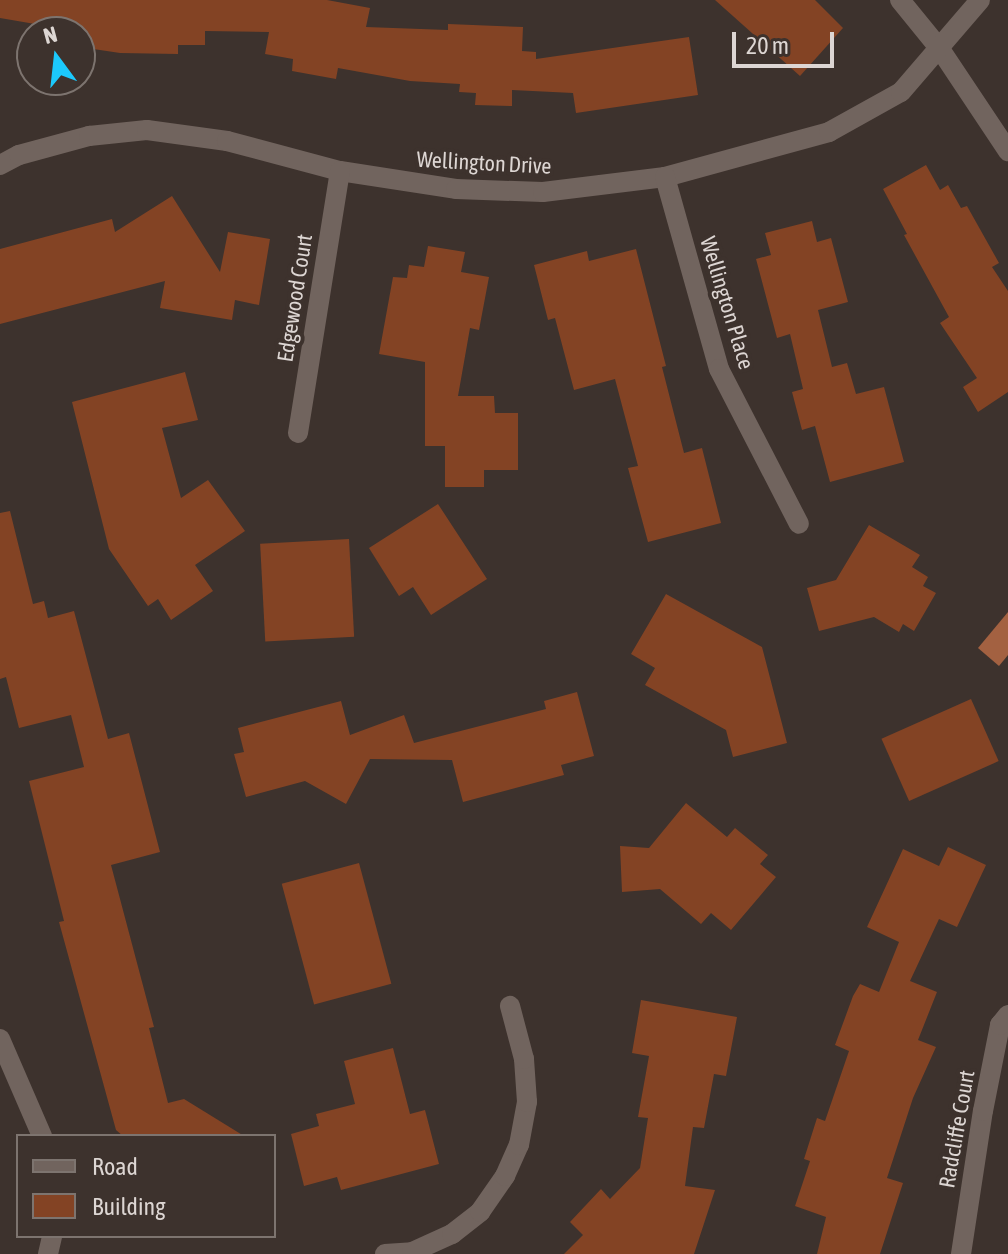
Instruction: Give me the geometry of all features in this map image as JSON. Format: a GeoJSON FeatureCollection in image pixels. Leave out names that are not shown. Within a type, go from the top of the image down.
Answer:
{"type":"FeatureCollection","features":[{"type":"Feature","properties":{"kind":"street"},"geometry":{"type":"LineString","coordinates":[[900,0],[940,49],[1008,151]]}},
{"type":"Feature","properties":{"kind":"street","name":"Wellington Drive"},"geometry":{"type":"LineString","coordinates":[[0,165],[19,155],[89,136],[147,130],[227,141],[340,171],[456,189],[541,192],[665,177],[829,132],[901,92],[980,0]]}},
{"type":"Feature","properties":{"kind":"street","name":"Edgewood Court"},"geometry":{"type":"LineString","coordinates":[[298,433],[340,171]]}},
{"type":"Feature","properties":{"kind":"street","name":"Wellington Place"},"geometry":{"type":"LineString","coordinates":[[665,177],[719,369],[799,524]]}},
{"type":"Feature","properties":{"kind":"street"},"geometry":{"type":"LineString","coordinates":[[385,1254],[412,1252],[452,1234],[480,1212],[505,1176],[519,1145],[527,1102],[524,1059],[510,1006]]}},
{"type":"Feature","properties":{"kind":"street","name":"Radcliffe Court"},"geometry":{"type":"LineString","coordinates":[[961,1254],[983,1111],[1000,1025],[1008,1015]]}},
{"type":"Feature","properties":{"kind":"street"},"geometry":{"type":"LineString","coordinates":[[0,1039],[41,1134]]}},
{"type":"Feature","properties":{"kind":"shaded area"},"geometry":{"type":"Polygon","coordinates":[[[1008,612],[1008,655],[999,666],[978,648],[1008,612]]]}},
{"type":"Feature","properties":{"kind":"building"},"geometry":{"type":"Polygon","coordinates":[[[0,0],[327,0],[370,8],[366,27],[448,30],[448,24],[523,27],[522,51],[536,52],[536,59],[689,37],[698,95],[576,113],[573,93],[512,90],[512,106],[475,105],[476,93],[459,92],[460,84],[410,81],[338,68],[336,79],[292,71],[293,59],[265,54],[269,32],[205,31],[205,45],[178,45],[178,54],[120,53],[96,49],[96,16],[16,16],[16,21],[0,18],[0,0]]]}},
{"type":"Feature","properties":{"kind":"building"},"geometry":{"type":"Polygon","coordinates":[[[715,0],[815,0],[843,28],[800,76],[715,0]]]}},
{"type":"Feature","properties":{"kind":"building"},"geometry":{"type":"Polygon","coordinates":[[[926,165],[940,190],[948,185],[961,208],[967,206],[999,263],[992,267],[1008,291],[1008,392],[978,412],[963,387],[977,378],[940,323],[949,317],[904,235],[907,234],[883,189],[926,165]]]}},
{"type":"Feature","properties":{"kind":"building"},"geometry":{"type":"Polygon","coordinates":[[[172,196],[220,272],[228,232],[270,239],[259,305],[235,300],[232,320],[160,308],[165,281],[0,324],[0,249],[112,219],[115,232],[172,196]]]}},
{"type":"Feature","properties":{"kind":"building"},"geometry":{"type":"Polygon","coordinates":[[[812,221],[817,242],[831,238],[848,302],[818,310],[832,367],[847,363],[856,394],[884,387],[904,462],[830,482],[815,426],[802,430],[792,392],[803,389],[790,334],[777,338],[756,259],[771,255],[765,233],[812,221]]]}},
{"type":"Feature","properties":{"kind":"building"},"geometry":{"type":"Polygon","coordinates":[[[428,246],[465,252],[461,272],[489,277],[479,330],[470,328],[458,396],[494,396],[495,413],[518,413],[518,470],[484,470],[484,487],[445,487],[445,446],[425,446],[425,362],[379,354],[393,277],[407,278],[409,265],[424,267],[428,246]]]}},
{"type":"Feature","properties":{"kind":"building"},"geometry":{"type":"Polygon","coordinates":[[[636,249],[666,366],[662,367],[684,453],[702,448],[721,523],[648,542],[628,468],[638,466],[615,379],[574,390],[555,318],[548,320],[534,265],[587,251],[589,261],[636,249]]]}},
{"type":"Feature","properties":{"kind":"building"},"geometry":{"type":"Polygon","coordinates":[[[185,372],[198,420],[162,428],[181,498],[208,480],[245,531],[195,565],[213,591],[171,620],[158,599],[148,606],[109,549],[72,402],[185,372]]]}},
{"type":"Feature","properties":{"kind":"building"},"geometry":{"type":"Polygon","coordinates":[[[438,504],[487,579],[431,615],[413,587],[399,596],[369,548],[438,504]]]}},
{"type":"Feature","properties":{"kind":"building"},"geometry":{"type":"Polygon","coordinates":[[[10,511],[33,604],[44,601],[48,618],[74,611],[108,739],[129,733],[160,852],[111,865],[154,1027],[149,1028],[168,1103],[184,1099],[241,1134],[121,1134],[116,1130],[59,922],[64,921],[29,781],[84,767],[71,715],[19,728],[6,677],[0,679],[0,513],[10,511]]]}},
{"type":"Feature","properties":{"kind":"building"},"geometry":{"type":"Polygon","coordinates":[[[869,525],[920,555],[912,567],[928,577],[923,586],[936,593],[914,631],[903,624],[899,632],[874,617],[819,631],[807,588],[836,580],[869,525]]]}},
{"type":"Feature","properties":{"kind":"building"},"geometry":{"type":"Polygon","coordinates":[[[349,539],[354,637],[265,642],[260,544],[349,539]]]}},
{"type":"Feature","properties":{"kind":"building"},"geometry":{"type":"Polygon","coordinates":[[[666,594],[762,647],[787,743],[733,757],[726,730],[645,685],[655,668],[631,654],[666,594]]]}},
{"type":"Feature","properties":{"kind":"building"},"geometry":{"type":"Polygon","coordinates":[[[577,692],[594,756],[561,765],[564,775],[463,802],[452,760],[370,759],[346,804],[305,781],[246,797],[234,754],[244,752],[238,728],[341,701],[350,735],[404,715],[414,743],[546,709],[544,701],[577,692]]]}},
{"type":"Feature","properties":{"kind":"building"},"geometry":{"type":"Polygon","coordinates":[[[971,699],[999,761],[909,801],[881,739],[971,699]]]}},
{"type":"Feature","properties":{"kind":"building"},"geometry":{"type":"Polygon","coordinates":[[[686,803],[727,837],[735,828],[768,855],[760,864],[776,877],[731,930],[711,913],[701,924],[660,889],[622,892],[620,846],[649,848],[686,803]]]}},
{"type":"Feature","properties":{"kind":"building"},"geometry":{"type":"Polygon","coordinates":[[[948,847],[986,865],[957,927],[939,919],[910,981],[937,992],[918,1040],[936,1047],[913,1098],[887,1178],[903,1183],[880,1254],[817,1254],[826,1217],[795,1206],[810,1161],[804,1159],[817,1118],[825,1121],[849,1051],[835,1045],[853,996],[860,984],[879,992],[899,942],[867,927],[903,849],[939,866],[948,847]]]}},
{"type":"Feature","properties":{"kind":"building"},"geometry":{"type":"Polygon","coordinates":[[[359,863],[391,984],[314,1004],[282,884],[359,863]]]}},
{"type":"Feature","properties":{"kind":"building"},"geometry":{"type":"Polygon","coordinates":[[[641,1000],[737,1017],[726,1076],[714,1074],[704,1128],[693,1127],[685,1186],[715,1190],[694,1254],[564,1254],[583,1235],[570,1222],[601,1189],[610,1199],[640,1168],[648,1118],[638,1117],[649,1056],[632,1053],[641,1000]]]}},
{"type":"Feature","properties":{"kind":"building"},"geometry":{"type":"Polygon","coordinates":[[[393,1048],[410,1114],[425,1110],[439,1164],[341,1190],[337,1177],[304,1186],[291,1134],[319,1126],[316,1114],[355,1104],[344,1061],[393,1048]]]}}]}
